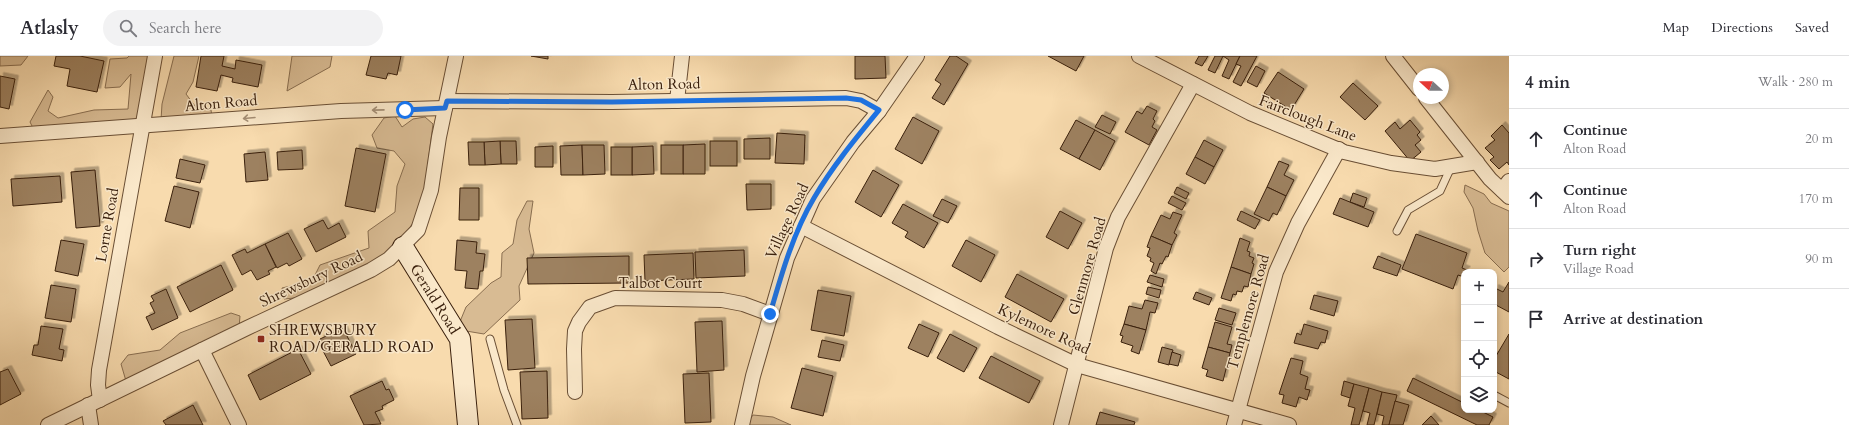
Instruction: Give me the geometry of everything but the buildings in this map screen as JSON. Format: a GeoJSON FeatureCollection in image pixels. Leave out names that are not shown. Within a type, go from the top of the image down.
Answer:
{"type":"FeatureCollection","features":[{"type":"Feature","properties":{"kind":"street","name":"Lorne Road"},"geometry":{"type":"LineString","coordinates":[[91,425],[99,370],[154,56]]}},
{"type":"Feature","properties":{"kind":"street","name":"Shrewsbury Road"},"geometry":{"type":"LineString","coordinates":[[48,425],[371,270],[390,259],[418,230],[431,190],[456,56]]}},
{"type":"Feature","properties":{"kind":"street"},"geometry":{"type":"LineString","coordinates":[[677,101],[682,56]]}},
{"type":"Feature","properties":{"kind":"street","name":"Village Road"},"geometry":{"type":"LineString","coordinates":[[742,425],[753,376],[787,258],[813,199],[917,56]]}},
{"type":"Feature","properties":{"kind":"street","name":"Fairclough Lane"},"geometry":{"type":"LineString","coordinates":[[1139,56],[1250,113],[1339,149],[1391,163],[1435,169],[1477,162]]}},
{"type":"Feature","properties":{"kind":"street"},"geometry":{"type":"LineString","coordinates":[[1393,56],[1413,81]]}},
{"type":"Feature","properties":{"kind":"street","name":"Glenmore Road"},"geometry":{"type":"LineString","coordinates":[[1060,425],[1077,365],[1106,248],[1118,218],[1193,84]]}},
{"type":"Feature","properties":{"kind":"street","name":"Alton Road"},"geometry":{"type":"LineString","coordinates":[[0,136],[142,127],[340,111],[446,105],[846,98],[861,100],[879,110]]}},
{"type":"Feature","properties":{"kind":"street"},"geometry":{"type":"LineString","coordinates":[[1431,104],[1477,162],[1507,190]]}},
{"type":"Feature","properties":{"kind":"street","name":"Templemore Road"},"geometry":{"type":"LineString","coordinates":[[1236,418],[1280,260],[1298,223],[1339,149]]}},
{"type":"Feature","properties":{"kind":"street","name":"Kylemore Road"},"geometry":{"type":"LineString","coordinates":[[801,226],[998,327],[1077,365],[1236,418],[1289,425]]}},
{"type":"Feature","properties":{"kind":"street","name":"Gerald Road"},"geometry":{"type":"LineString","coordinates":[[403,247],[460,339],[468,425]]}},
{"type":"Feature","properties":{"kind":"street","name":"Talbot Court"},"geometry":{"type":"LineString","coordinates":[[575,392],[575,331],[579,322],[590,307],[615,298],[722,300],[743,304],[770,314]]}},
{"type":"Feature","properties":{"kind":"street"},"geometry":{"type":"LineString","coordinates":[[202,350],[239,425]]}},
{"type":"Feature","properties":{"kind":"lane"},"geometry":{"type":"LineString","coordinates":[[1397,231],[1408,210],[1440,191],[1451,166]]}},
{"type":"Feature","properties":{"kind":"lane"},"geometry":{"type":"LineString","coordinates":[[490,339],[504,390],[517,425]]}},
{"type":"Feature","properties":{"kind":"lane"},"geometry":{"type":"LineString","coordinates":[[1497,397],[1509,403]]}},
{"type":"Feature","properties":{"kind":"shaded area"},"geometry":{"type":"Polygon","coordinates":[[[0,56],[28,56],[21,65],[0,66],[0,56]]]}},
{"type":"Feature","properties":{"kind":"shaded area"},"geometry":{"type":"Polygon","coordinates":[[[129,56],[150,56],[138,121],[34,130],[30,122],[48,90],[53,97],[48,111],[58,118],[94,110],[128,109],[131,74],[120,87],[105,88],[110,59],[127,58],[129,56]]]}},
{"type":"Feature","properties":{"kind":"shaded area"},"geometry":{"type":"Polygon","coordinates":[[[174,56],[199,56],[193,82],[186,94],[195,106],[211,110],[212,117],[161,120],[162,104],[174,56]]]}},
{"type":"Feature","properties":{"kind":"shaded area"},"geometry":{"type":"Polygon","coordinates":[[[292,56],[332,56],[330,67],[287,91],[292,56]]]}},
{"type":"Feature","properties":{"kind":"shaded area"},"geometry":{"type":"Polygon","coordinates":[[[395,116],[402,127],[413,119],[425,117],[433,124],[422,209],[395,250],[325,295],[284,299],[282,288],[312,281],[320,265],[369,248],[368,231],[395,212],[397,186],[405,164],[394,151],[377,148],[372,135],[384,118],[395,116]]]}},
{"type":"Feature","properties":{"kind":"shaded area"},"geometry":{"type":"Polygon","coordinates":[[[1465,185],[1484,194],[1491,203],[1509,211],[1509,267],[1504,272],[1485,253],[1473,208],[1464,192],[1465,185]]]}},
{"type":"Feature","properties":{"kind":"shaded area"},"geometry":{"type":"Polygon","coordinates":[[[527,201],[533,201],[529,229],[534,253],[519,286],[520,300],[484,334],[466,331],[459,324],[466,307],[491,283],[501,277],[502,253],[513,244],[517,220],[527,201]]]}},
{"type":"Feature","properties":{"kind":"shaded area"},"geometry":{"type":"Polygon","coordinates":[[[231,313],[240,316],[239,328],[126,381],[121,364],[128,355],[160,350],[180,333],[231,313]]]}},
{"type":"Feature","properties":{"kind":"shaded area"},"geometry":{"type":"Polygon","coordinates":[[[753,415],[773,417],[791,425],[746,425],[753,415]]]}},
{"type":"Feature","properties":{"kind":"place","name":"SHREWSBURY ROAD/GERALD ROAD"},"geometry":{"type":"Point","coordinates":[261,339]}},
{"type":"Feature","properties":{"kind":"route"},"geometry":{"type":"LineString","coordinates":[[405,110],[445,108],[447,101],[612,102],[846,98],[861,100],[879,110],[853,142],[813,199],[787,258],[770,314]]}}]}
